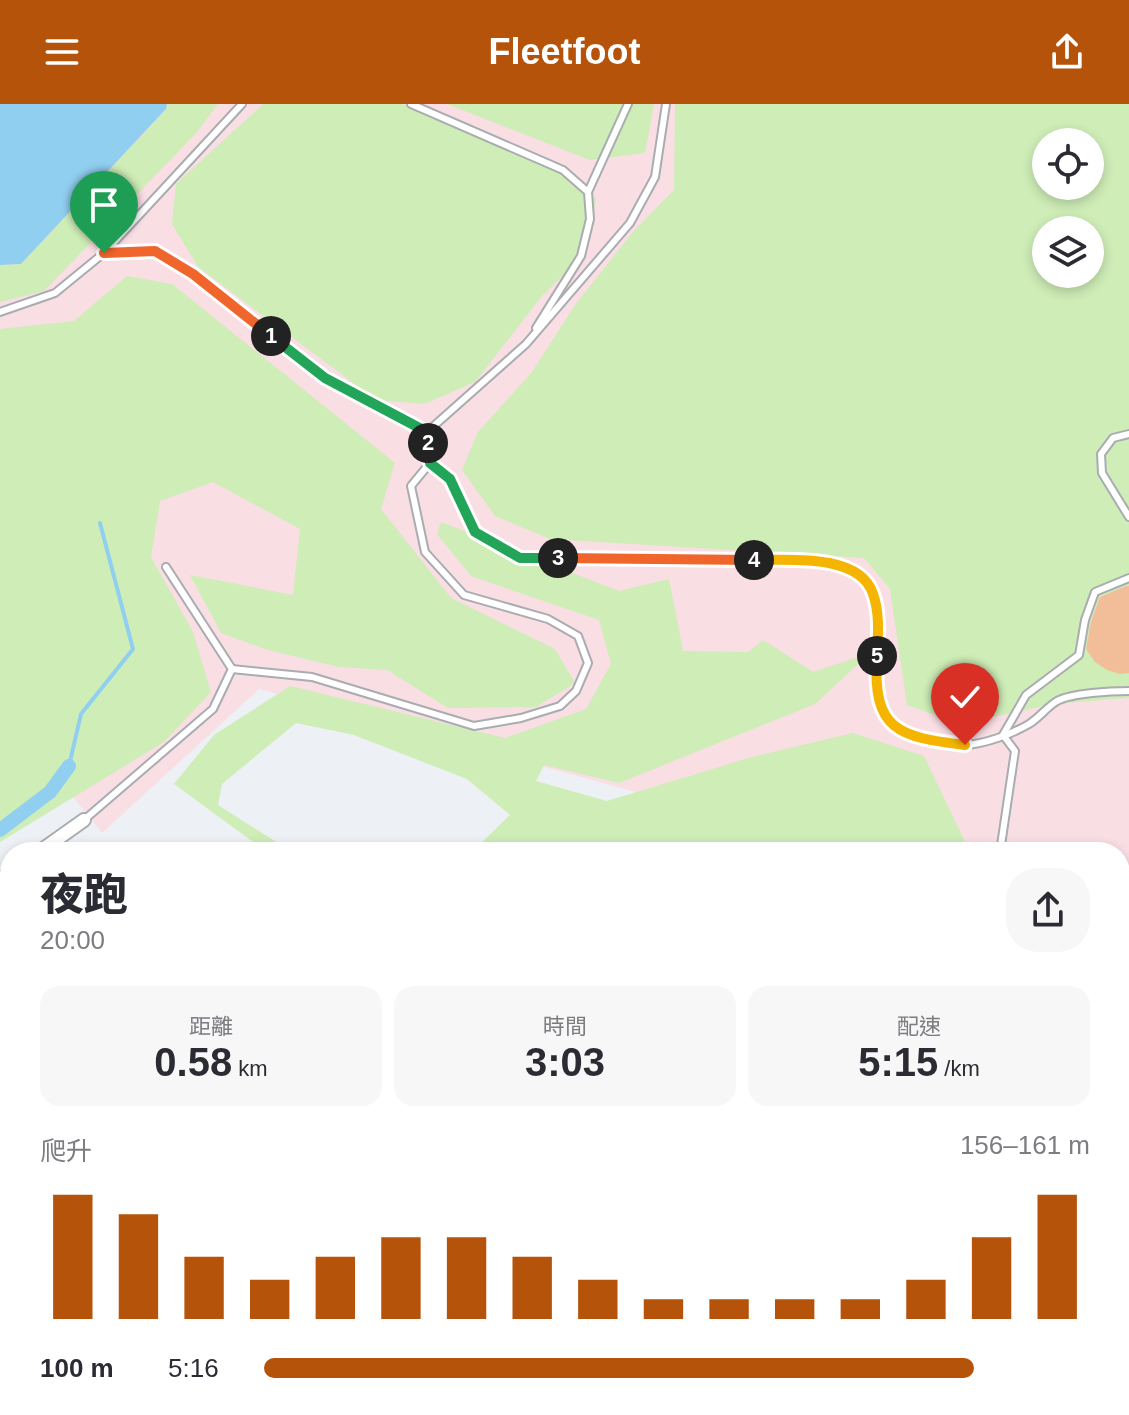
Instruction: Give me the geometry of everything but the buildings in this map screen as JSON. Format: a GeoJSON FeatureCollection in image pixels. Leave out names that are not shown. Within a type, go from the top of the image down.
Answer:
{"type":"FeatureCollection","features":[{"type":"Feature","properties":{"kind":"street"},"geometry":{"type":"LineString","coordinates":[[53,842],[84,820]]}},
{"type":"Feature","properties":{"kind":"lane"},"geometry":{"type":"LineString","coordinates":[[0,312],[55,293],[104,253],[242,104]]}},
{"type":"Feature","properties":{"kind":"lane"},"geometry":{"type":"LineString","coordinates":[[411,104],[563,170],[588,192]]}},
{"type":"Feature","properties":{"kind":"lane"},"geometry":{"type":"LineString","coordinates":[[526,344],[581,256],[590,219],[588,192],[628,104]]}},
{"type":"Feature","properties":{"kind":"lane"},"geometry":{"type":"LineString","coordinates":[[427,432],[526,344],[630,223],[655,177],[666,104]]}},
{"type":"Feature","properties":{"kind":"lane"},"geometry":{"type":"LineString","coordinates":[[104,253],[155,251],[193,274],[325,378],[427,432]]}},
{"type":"Feature","properties":{"kind":"lane"},"geometry":{"type":"LineString","coordinates":[[232,669],[312,677],[474,726],[521,718],[560,706],[576,691],[588,663],[578,636],[548,619],[464,595],[425,552],[411,486],[430,463],[427,432]]}},
{"type":"Feature","properties":{"kind":"lane"},"geometry":{"type":"LineString","coordinates":[[1129,434],[1113,438],[1101,454],[1102,473],[1129,517]]}},
{"type":"Feature","properties":{"kind":"lane"},"geometry":{"type":"LineString","coordinates":[[430,463],[450,479],[475,532],[520,558],[812,560],[847,567],[873,592],[878,630],[875,679],[880,709],[891,724],[923,740],[965,745],[1003,735],[1030,723],[1059,700],[1129,691]]}},
{"type":"Feature","properties":{"kind":"lane"},"geometry":{"type":"LineString","coordinates":[[166,567],[232,669]]}},
{"type":"Feature","properties":{"kind":"lane"},"geometry":{"type":"LineString","coordinates":[[1003,735],[1026,695],[1079,655],[1085,620],[1095,592],[1129,578]]}},
{"type":"Feature","properties":{"kind":"lane"},"geometry":{"type":"LineString","coordinates":[[84,820],[213,709],[232,669]]}},
{"type":"Feature","properties":{"kind":"lane"},"geometry":{"type":"LineString","coordinates":[[1001,842],[1015,751],[1003,735]]}},
{"type":"Feature","properties":{"kind":"shaded area"},"geometry":{"type":"Polygon","coordinates":[[[0,104],[713,104],[688,212],[531,411],[1033,288],[1104,288],[1104,238],[1129,173],[1129,842],[787,842],[779,831],[259,689],[102,833],[0,705],[0,104]]]}},
{"type":"Feature","properties":{"kind":"green space"},"geometry":{"type":"Polygon","coordinates":[[[167,104],[218,104],[197,132],[44,291],[0,302],[0,265],[21,264],[166,110],[167,104]]]}},
{"type":"Feature","properties":{"kind":"green space"},"geometry":{"type":"Polygon","coordinates":[[[263,104],[402,104],[563,165],[596,199],[587,252],[542,296],[475,382],[424,404],[376,400],[198,267],[172,224],[176,184],[263,104]]]}},
{"type":"Feature","properties":{"kind":"green space"},"geometry":{"type":"Polygon","coordinates":[[[447,104],[654,104],[645,153],[590,160],[447,104]]]}},
{"type":"Feature","properties":{"kind":"green space"},"geometry":{"type":"Polygon","coordinates":[[[675,104],[1129,104],[1129,698],[1053,704],[960,724],[907,705],[890,589],[864,558],[550,539],[495,516],[462,470],[478,432],[532,372],[575,305],[632,233],[674,190],[675,104]]]}},
{"type":"Feature","properties":{"kind":"green space"},"geometry":{"type":"Polygon","coordinates":[[[127,276],[172,284],[395,463],[381,509],[451,598],[555,649],[575,683],[536,707],[448,708],[387,670],[339,667],[268,650],[221,633],[190,575],[293,595],[300,529],[213,482],[160,501],[151,557],[193,632],[211,692],[164,742],[0,842],[0,329],[74,321],[127,276]]]}},
{"type":"Feature","properties":{"kind":"green space"},"geometry":{"type":"Polygon","coordinates":[[[441,522],[619,591],[669,579],[683,651],[748,652],[763,640],[813,672],[870,653],[815,704],[619,783],[544,765],[536,781],[607,801],[752,757],[853,733],[924,756],[965,842],[482,842],[510,815],[467,779],[354,735],[296,723],[222,784],[218,805],[276,842],[253,842],[174,784],[214,735],[290,686],[505,738],[586,709],[611,664],[599,620],[471,576],[437,534],[441,522]]]}},
{"type":"Feature","properties":{"kind":"water"},"geometry":{"type":"Polygon","coordinates":[[[0,104],[167,104],[166,109],[21,264],[0,265],[0,104]]]}},
{"type":"Feature","properties":{"kind":"waterway"},"geometry":{"type":"LineString","coordinates":[[69,766],[81,714],[133,649],[100,523]]}},
{"type":"Feature","properties":{"kind":"waterway"},"geometry":{"type":"LineString","coordinates":[[0,830],[50,792],[69,766]]}},
{"type":"Feature","properties":{"kind":"route"},"geometry":{"type":"LineString","coordinates":[[104,253],[155,251],[193,274],[325,378],[427,432],[430,463],[450,479],[475,532],[520,558],[812,560],[847,567],[864,580],[873,592],[878,630],[875,679],[880,709],[891,724],[923,740],[965,745]]}}]}
